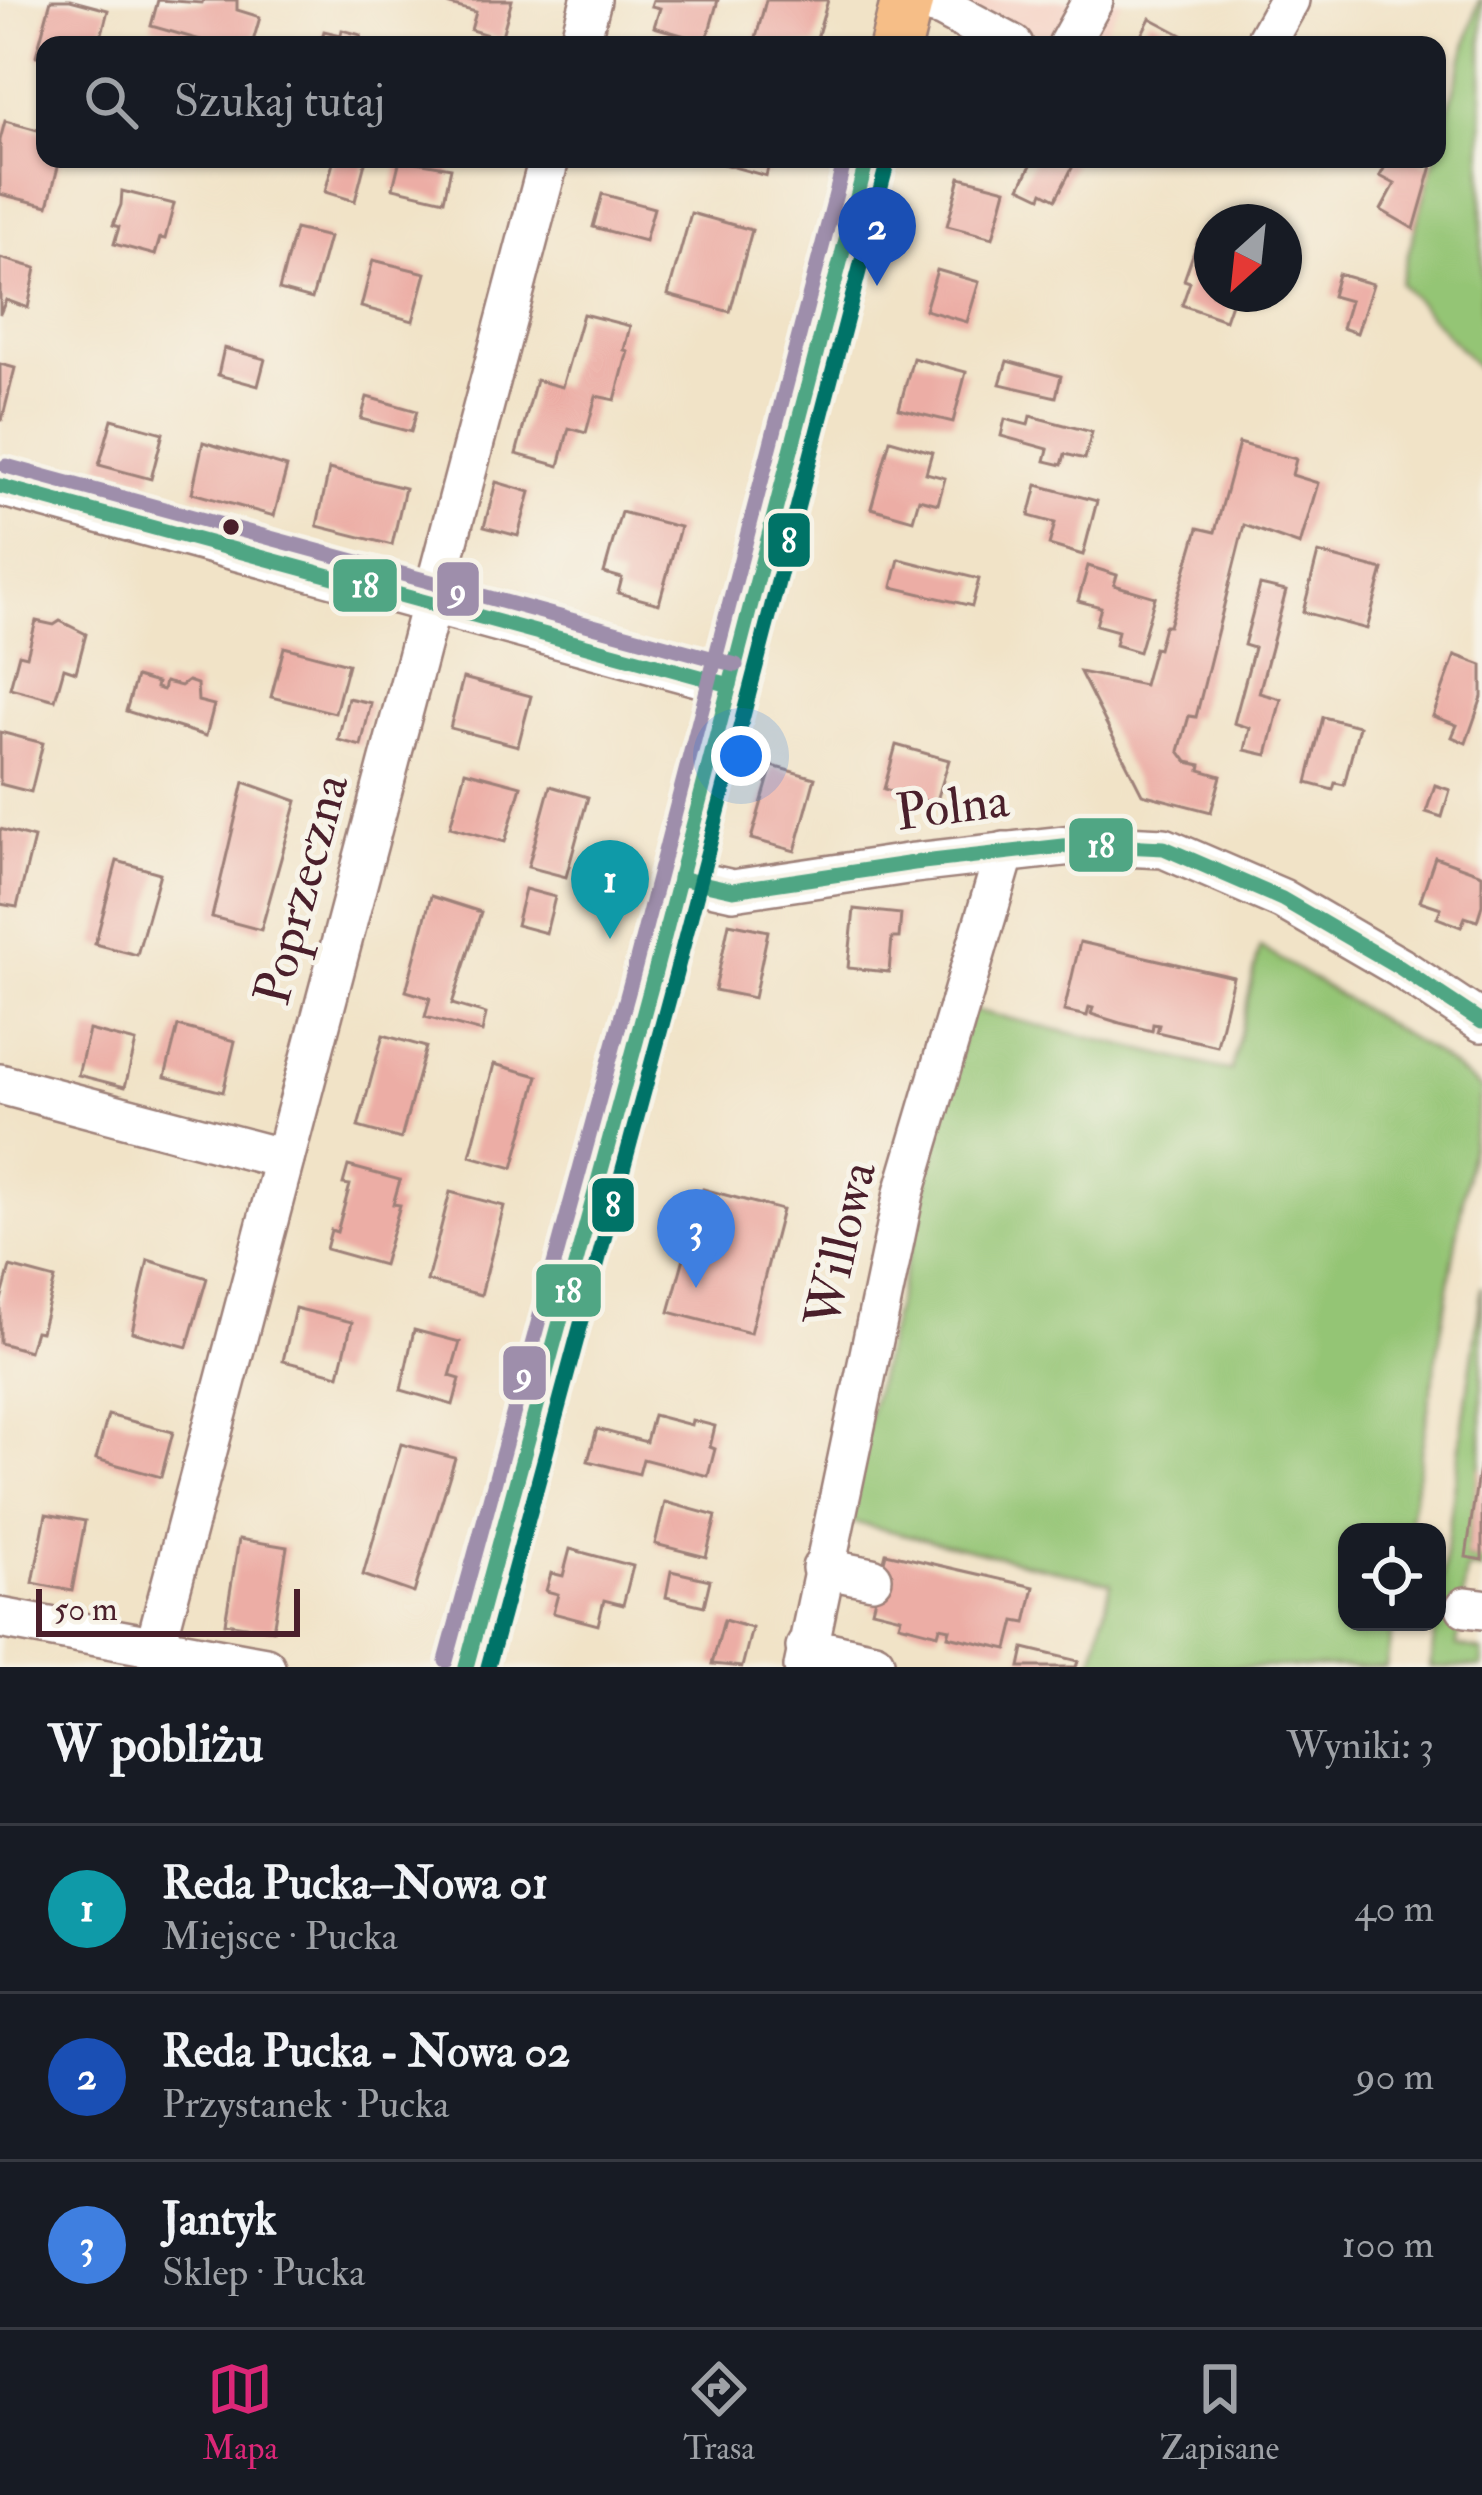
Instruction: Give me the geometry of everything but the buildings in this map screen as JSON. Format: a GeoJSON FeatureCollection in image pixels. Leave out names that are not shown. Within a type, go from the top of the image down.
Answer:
{"type":"FeatureCollection","features":[{"type":"Feature","properties":{"kind":"main road"},"geometry":{"type":"LineString","coordinates":[[899,36],[909,0]]}},
{"type":"Feature","properties":{"kind":"main road"},"geometry":{"type":"LineString","coordinates":[[466,1667],[865,168]]}},
{"type":"Feature","properties":{"kind":"street"},"geometry":{"type":"LineString","coordinates":[[581,36],[591,0]]}},
{"type":"Feature","properties":{"kind":"street"},"geometry":{"type":"LineString","coordinates":[[909,0],[942,7],[996,36]]}},
{"type":"Feature","properties":{"kind":"street"},"geometry":{"type":"LineString","coordinates":[[1073,36],[1093,0]]}},
{"type":"Feature","properties":{"kind":"street"},"geometry":{"type":"LineString","coordinates":[[1269,36],[1289,0]]}},
{"type":"Feature","properties":{"kind":"street","name":"Poprzeczna"},"geometry":{"type":"LineString","coordinates":[[148,1653],[547,168]]}},
{"type":"Feature","properties":{"kind":"street"},"geometry":{"type":"LineString","coordinates":[[0,486],[730,685]]}},
{"type":"Feature","properties":{"kind":"street","name":"Polna"},"geometry":{"type":"LineString","coordinates":[[679,878],[734,890],[1081,844],[1164,848],[1282,898],[1482,1022]]}},
{"type":"Feature","properties":{"kind":"street","name":"Willowa"},"geometry":{"type":"LineString","coordinates":[[805,1657],[904,1193],[1005,852]]}},
{"type":"Feature","properties":{"kind":"street"},"geometry":{"type":"LineString","coordinates":[[0,1084],[284,1159]]}},
{"type":"Feature","properties":{"kind":"street"},"geometry":{"type":"LineString","coordinates":[[822,1568],[872,1578]]}},
{"type":"Feature","properties":{"kind":"street"},"geometry":{"type":"LineString","coordinates":[[0,1618],[148,1653],[265,1667]]}},
{"type":"Feature","properties":{"kind":"street"},"geometry":{"type":"LineString","coordinates":[[805,1657],[883,1665]]}},
{"type":"Feature","properties":{"kind":"shaded area"},"geometry":{"type":"Polygon","coordinates":[[[930,0],[1122,0],[1102,36],[972,36],[930,0]]]}},
{"type":"Feature","properties":{"kind":"green space"},"geometry":{"type":"Polygon","coordinates":[[[1482,0],[1482,373],[1400,283],[1432,168],[1446,168],[1446,118],[1482,0]]]}},
{"type":"Feature","properties":{"kind":"green space"},"geometry":{"type":"Polygon","coordinates":[[[1260,947],[1436,1054],[1481,1089],[1409,1523],[1338,1523],[1338,1631],[1392,1631],[1386,1667],[1092,1667],[1111,1583],[843,1520],[969,1009],[1231,1071],[1260,947]]]}},
{"type":"Feature","properties":{"kind":"green space"},"geometry":{"type":"Polygon","coordinates":[[[1482,1286],[1482,1450],[1466,1557],[1482,1560],[1482,1570],[1467,1568],[1457,1646],[1482,1651],[1482,1667],[1430,1667],[1435,1631],[1446,1631],[1446,1550],[1482,1286]]]}},
{"type":"Feature","properties":{"kind":"transit line","name":"9"},"geometry":{"type":"LineString","coordinates":[[446,1661],[635,967],[843,168]]}},
{"type":"Feature","properties":{"kind":"transit line","name":"18"},"geometry":{"type":"LineString","coordinates":[[466,1667],[655,972],[865,168]]}},
{"type":"Feature","properties":{"kind":"transit line","name":"8"},"geometry":{"type":"LineString","coordinates":[[488,1667],[675,977],[886,168]]}},
{"type":"Feature","properties":{"kind":"transit line","name":"9"},"geometry":{"type":"LineString","coordinates":[[6,466],[736,665]]}},
{"type":"Feature","properties":{"kind":"transit line","name":"18"},"geometry":{"type":"LineString","coordinates":[[0,486],[730,685]]}},
{"type":"Feature","properties":{"kind":"transit line","name":"18"},"geometry":{"type":"LineString","coordinates":[[679,878],[733,890],[1081,844],[1164,848],[1282,899],[1482,1022]]}},
{"type":"Feature","properties":{"kind":"place","name":"Reda Pucka - Nowa 02"},"geometry":{"type":"Point","coordinates":[877,286]}},
{"type":"Feature","properties":{"kind":"place","name":"Reda Pucka–Nowa 01"},"geometry":{"type":"Point","coordinates":[610,939]}},
{"type":"Feature","properties":{"kind":"place","name":"Jantyk"},"geometry":{"type":"Point","coordinates":[696,1288]}}]}
